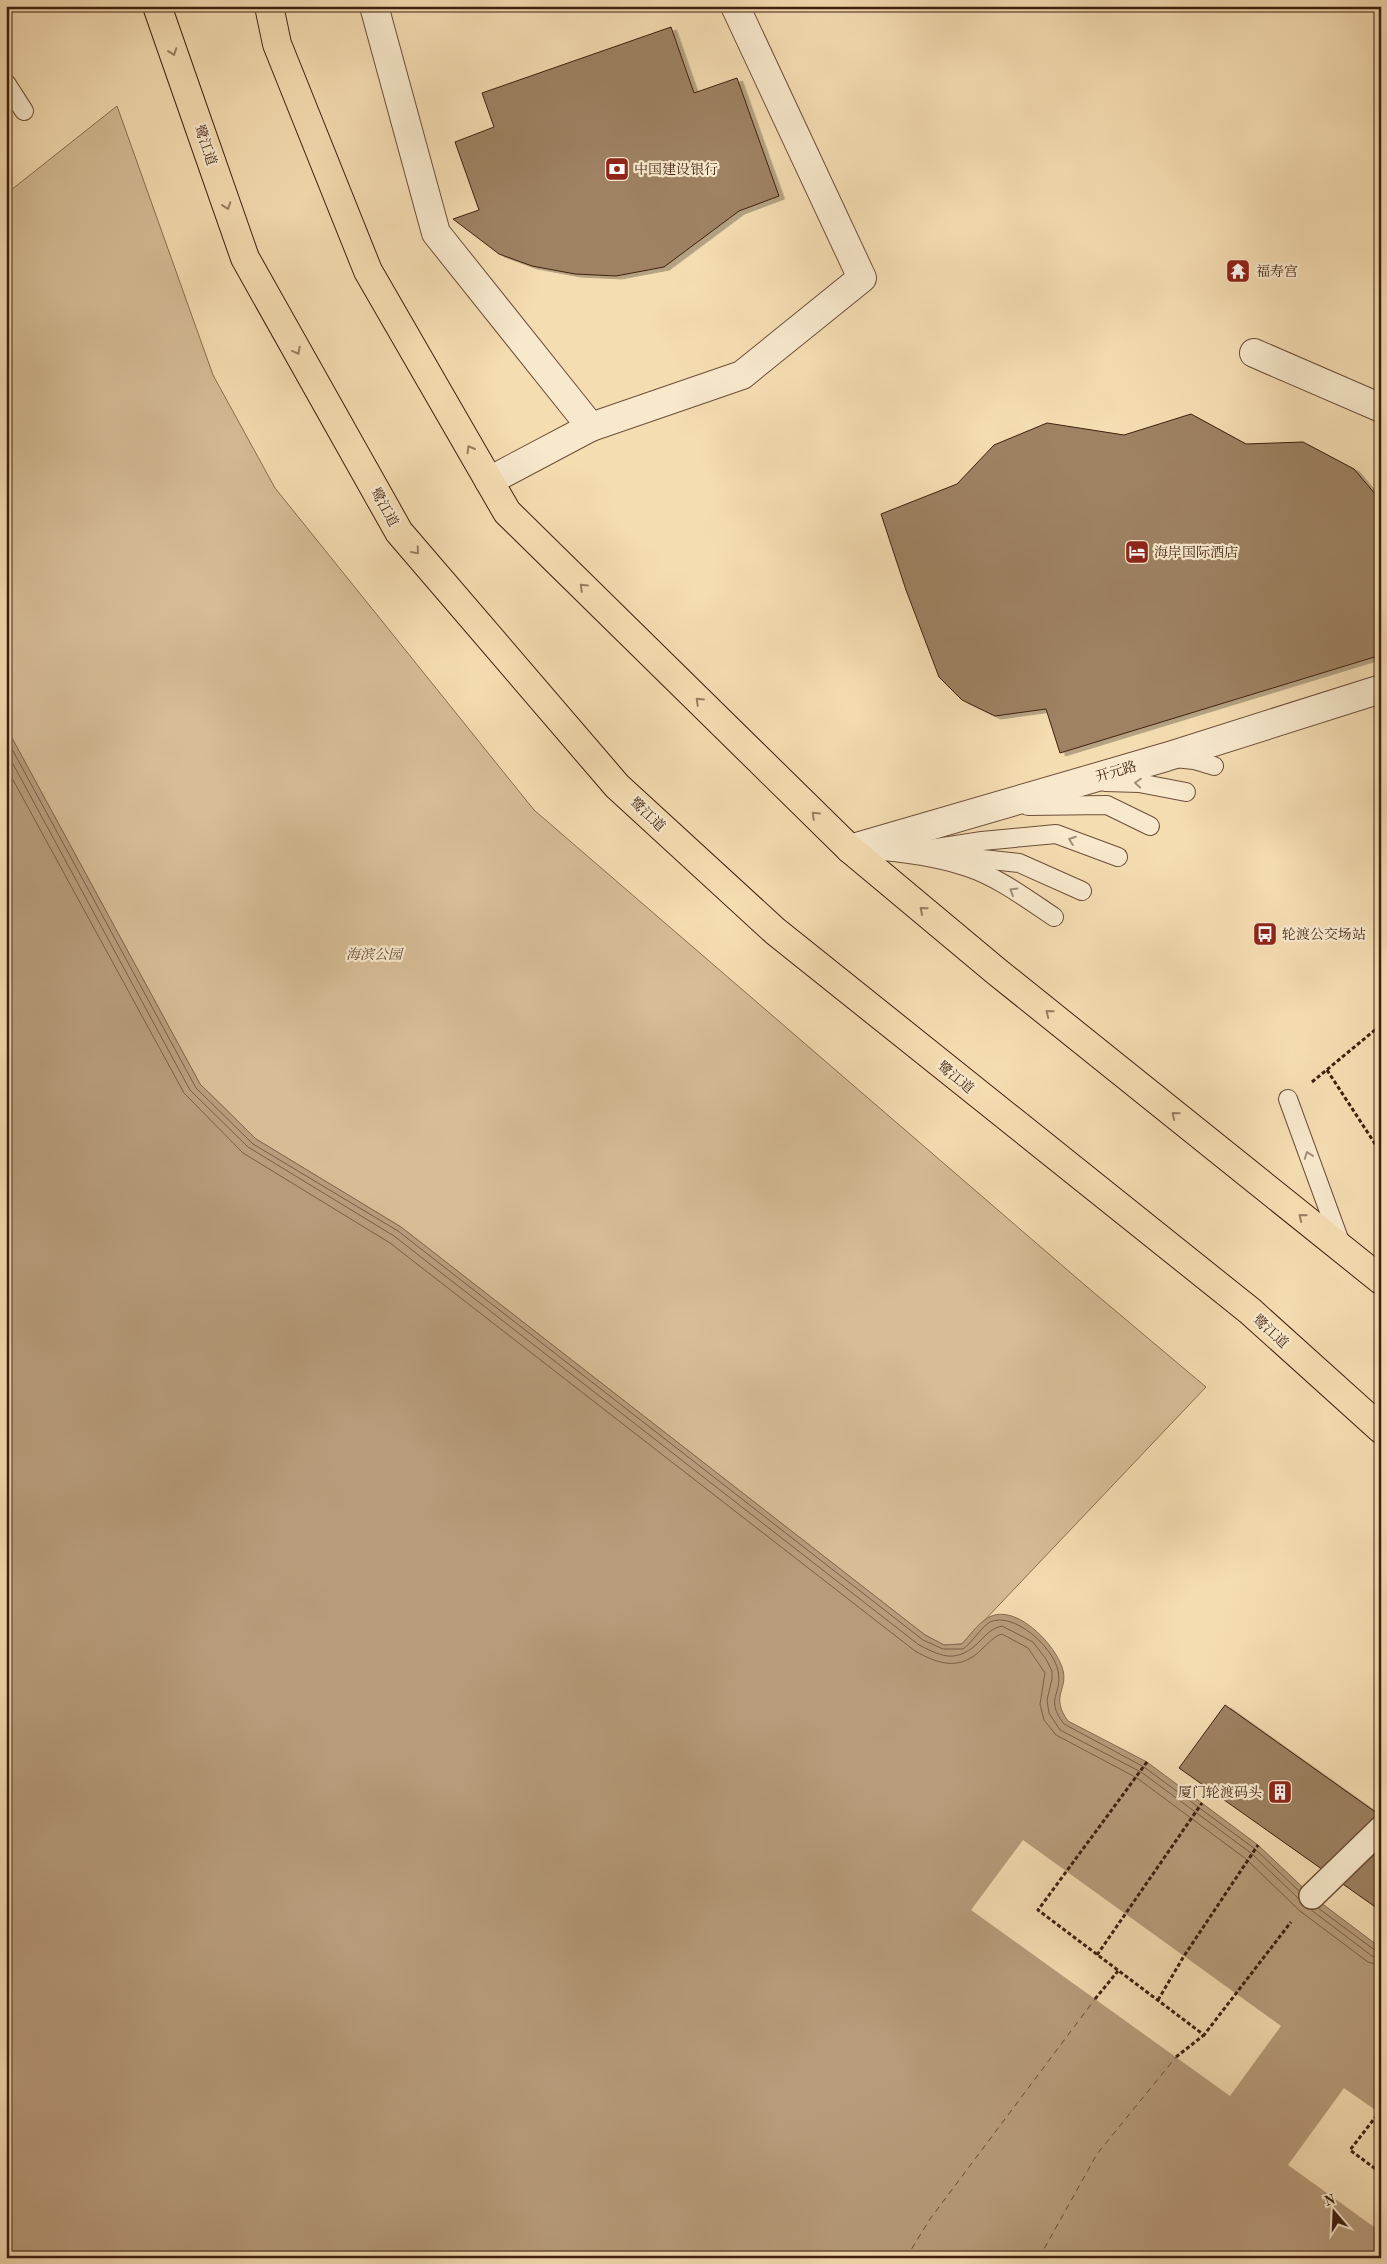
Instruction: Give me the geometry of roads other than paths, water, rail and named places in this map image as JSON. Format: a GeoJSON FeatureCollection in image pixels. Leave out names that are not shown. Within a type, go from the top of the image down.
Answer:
{"type":"FeatureCollection","features":[{"type":"Feature","properties":{"kind":"main road","name":"鹭江道"},"geometry":{"type":"LineString","coordinates":[[157,6],[245,258],[399,532],[604,771],[617,786],[775,931],[1250,1311],[1381,1429]]}},
{"type":"Feature","properties":{"kind":"main road"},"geometry":{"type":"LineString","coordinates":[[269,6],[277,44],[368,271],[507,512],[850,849],[996,971],[1381,1280]]}},
{"type":"Feature","properties":{"kind":"street"},"geometry":{"type":"LineString","coordinates":[[374,6],[436,233],[591,427]]}},
{"type":"Feature","properties":{"kind":"street"},"geometry":{"type":"LineString","coordinates":[[489,481],[591,427],[742,375],[862,278],[734,6]]}},
{"type":"Feature","properties":{"kind":"street"},"geometry":{"type":"LineString","coordinates":[[1254,353],[1381,408]]}},
{"type":"Feature","properties":{"kind":"street","name":"开元路"},"geometry":{"type":"LineString","coordinates":[[850,849],[1166,757],[1381,689]]}},
{"type":"Feature","properties":{"kind":"street"},"geometry":{"type":"LineString","coordinates":[[1312,1896],[1381,1829]]}},
{"type":"Feature","properties":{"kind":"lane"},"geometry":{"type":"LineString","coordinates":[[6,82],[24,111]]}},
{"type":"Feature","properties":{"kind":"lane"},"geometry":{"type":"LineString","coordinates":[[1166,757],[1194,760],[1214,766]]}},
{"type":"Feature","properties":{"kind":"lane"},"geometry":{"type":"LineString","coordinates":[[1080,782],[1139,783],[1186,792]]}},
{"type":"Feature","properties":{"kind":"lane"},"geometry":{"type":"LineString","coordinates":[[976,812],[1041,805],[1108,805],[1150,826]]}},
{"type":"Feature","properties":{"kind":"lane"},"geometry":{"type":"LineString","coordinates":[[909,852],[982,840],[1056,834],[1118,857]]}},
{"type":"Feature","properties":{"kind":"lane"},"geometry":{"type":"LineString","coordinates":[[850,849],[909,852],[1019,863],[1082,890]]}},
{"type":"Feature","properties":{"kind":"lane"},"geometry":{"type":"LineString","coordinates":[[909,852],[968,867],[1011,889],[1054,917]]}},
{"type":"Feature","properties":{"kind":"lane"},"geometry":{"type":"LineString","coordinates":[[1288,1100],[1343,1250]]}},
{"type":"Feature","properties":{"kind":"water"},"geometry":{"type":"Polygon","coordinates":[[[6,727],[200,1084],[256,1139],[401,1227],[925,1635],[944,1645],[962,1644],[983,1621],[997,1615],[1008,1615],[1031,1627],[1051,1647],[1062,1667],[1064,1681],[1060,1705],[1068,1721],[1147,1762],[1258,1845],[1312,1896],[1381,1948],[1381,2258],[6,2258],[6,727]]]}},
{"type":"Feature","properties":{"kind":"place","name":"中国建设银行"},"geometry":{"type":"Point","coordinates":[617,169]}},
{"type":"Feature","properties":{"kind":"place","name":"福寿宫"},"geometry":{"type":"Point","coordinates":[1238,271]}},
{"type":"Feature","properties":{"kind":"place","name":"海岸国际酒店"},"geometry":{"type":"Point","coordinates":[1137,552]}},
{"type":"Feature","properties":{"kind":"place","name":"轮渡公交场站"},"geometry":{"type":"Point","coordinates":[1265,934]}},
{"type":"Feature","properties":{"kind":"place","name":"厦门轮渡码头"},"geometry":{"type":"Point","coordinates":[1280,1792]}},
{"type":"Feature","properties":{"kind":"park label","name":"海滨公园"},"geometry":{"type":"Point","coordinates":[374,954]}}]}
